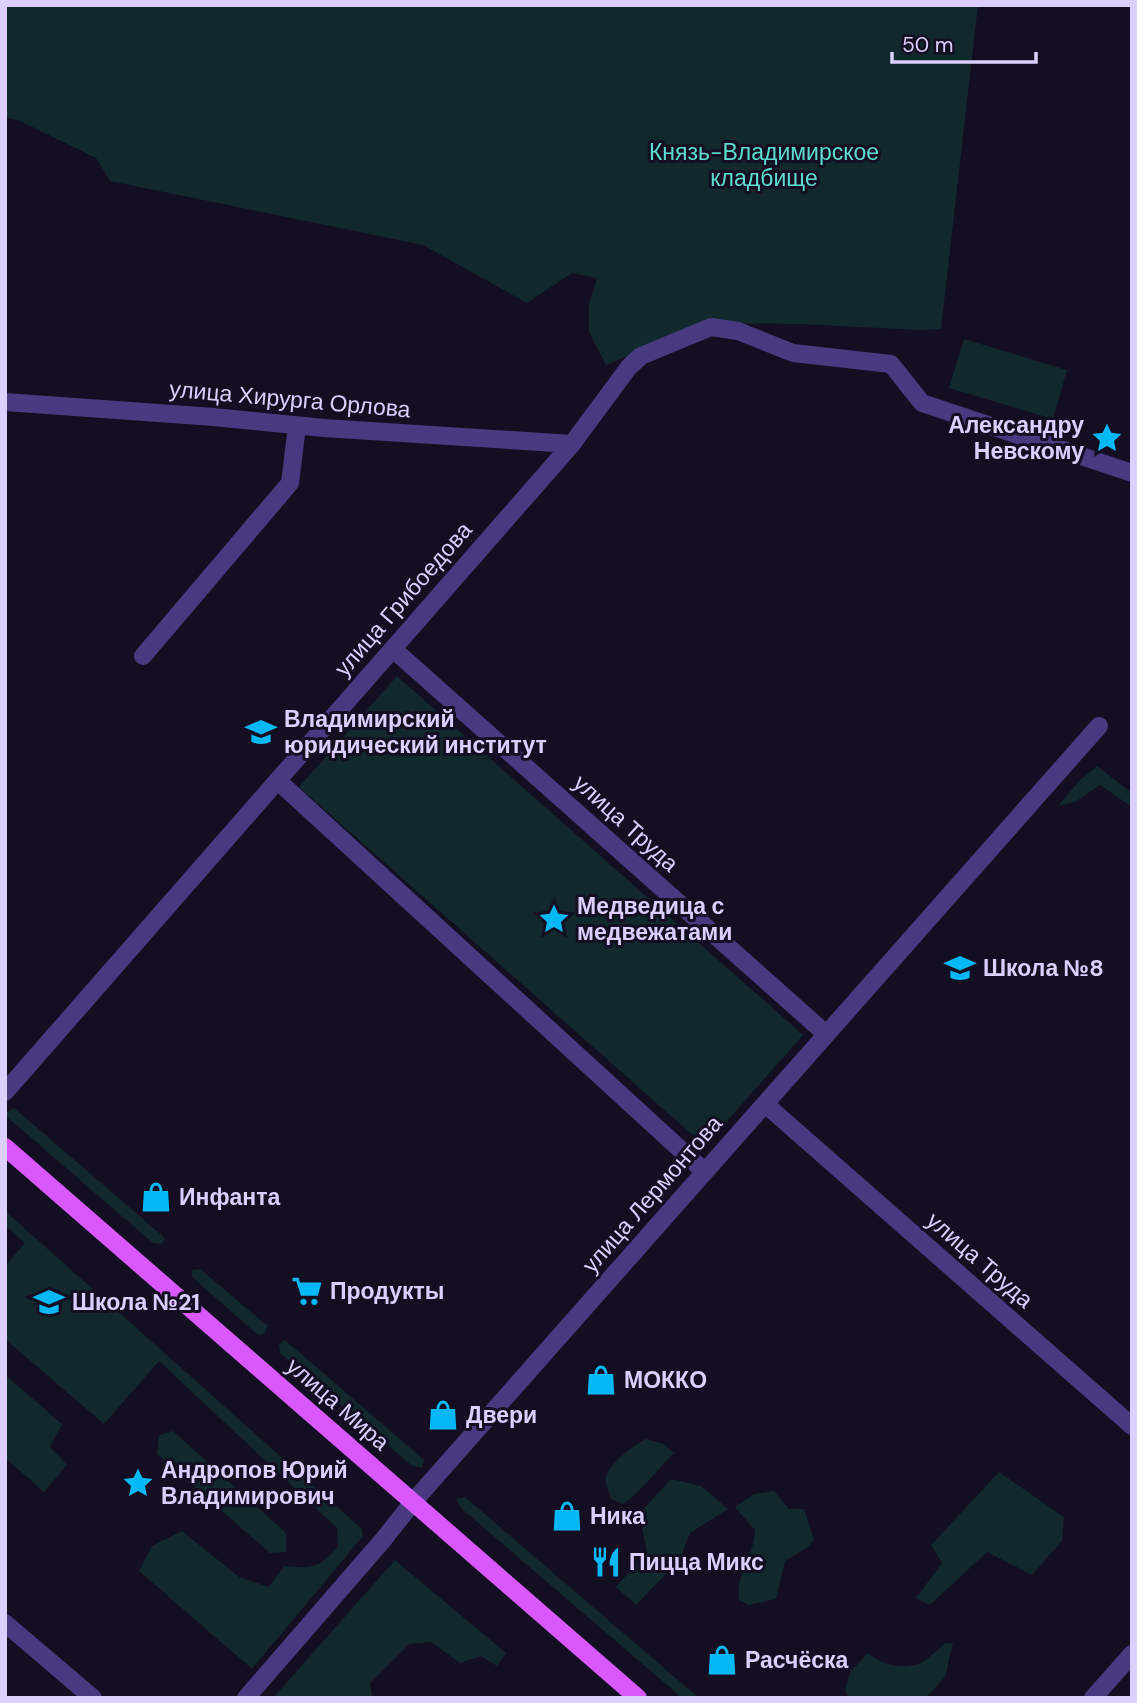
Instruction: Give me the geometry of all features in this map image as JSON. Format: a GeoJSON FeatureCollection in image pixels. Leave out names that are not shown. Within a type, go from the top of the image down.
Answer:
{"type":"FeatureCollection","features":[{"type":"Feature","properties":{"kind":"main road","name":"улица Мира"},"geometry":{"type":"LineString","coordinates":[[5,1147],[638,1698]]}},
{"type":"Feature","properties":{"kind":"street","name":"улица Грибоедова"},"geometry":{"type":"LineString","coordinates":[[5,1092],[572,443],[641,356],[711,327],[738,331],[793,353],[891,364],[922,403],[1132,473]]}},
{"type":"Feature","properties":{"kind":"street","name":"улица Хирурга Орлова"},"geometry":{"type":"LineString","coordinates":[[5,402],[214,416],[297,426],[572,443]]}},
{"type":"Feature","properties":{"kind":"street"},"geometry":{"type":"LineString","coordinates":[[143,656],[290,483],[297,426]]}},
{"type":"Feature","properties":{"kind":"street","name":"улица Труда"},"geometry":{"type":"LineString","coordinates":[[393,649],[826,1034]]}},
{"type":"Feature","properties":{"kind":"street","name":"улица Лермонтова"},"geometry":{"type":"LineString","coordinates":[[246,1698],[413,1502],[1099,726]]}},
{"type":"Feature","properties":{"kind":"street"},"geometry":{"type":"LineString","coordinates":[[278,781],[705,1172]]}},
{"type":"Feature","properties":{"kind":"street","name":"улица Труда"},"geometry":{"type":"LineString","coordinates":[[765,1104],[1132,1426]]}},
{"type":"Feature","properties":{"kind":"street"},"geometry":{"type":"LineString","coordinates":[[5,1623],[93,1698]]}},
{"type":"Feature","properties":{"kind":"street"},"geometry":{"type":"LineString","coordinates":[[1093,1698],[1132,1654]]}},
{"type":"Feature","properties":{"kind":"green space","name":"Князь-Владимирское кладбище"},"geometry":{"type":"Polygon","coordinates":[[[5,5],[978,5],[941,329],[706,323],[606,365],[589,332],[589,304],[597,278],[572,273],[527,303],[423,245],[110,181],[96,158],[18,120],[5,117],[5,5]]]}},
{"type":"Feature","properties":{"kind":"green space"},"geometry":{"type":"Polygon","coordinates":[[[964,339],[1067,370],[1053,419],[949,388],[964,339]]]}},
{"type":"Feature","properties":{"kind":"green space"},"geometry":{"type":"Polygon","coordinates":[[[397,676],[803,1035],[705,1146],[299,787],[397,676]]]}},
{"type":"Feature","properties":{"kind":"green space"},"geometry":{"type":"Polygon","coordinates":[[[1097,766],[1132,793],[1132,807],[1100,785],[1075,802],[1058,806],[1079,781],[1097,766]]]}},
{"type":"Feature","properties":{"kind":"green space"},"geometry":{"type":"Polygon","coordinates":[[[14,1108],[165,1238],[162,1244],[153,1243],[7,1117],[7,1112],[14,1108]]]}},
{"type":"Feature","properties":{"kind":"green space"},"geometry":{"type":"Polygon","coordinates":[[[5,1211],[362,1529],[363,1536],[252,1669],[139,1571],[152,1546],[182,1531],[239,1577],[269,1587],[284,1566],[309,1567],[326,1559],[338,1546],[337,1528],[159,1361],[104,1424],[5,1339],[5,1266],[25,1243],[5,1225],[5,1211]]]}},
{"type":"Feature","properties":{"kind":"green space"},"geometry":{"type":"Polygon","coordinates":[[[200,1269],[268,1326],[264,1334],[258,1335],[192,1277],[192,1270],[200,1269]]]}},
{"type":"Feature","properties":{"kind":"green space"},"geometry":{"type":"Polygon","coordinates":[[[285,1340],[424,1460],[422,1468],[411,1465],[280,1353],[279,1344],[285,1340]]]}},
{"type":"Feature","properties":{"kind":"green space"},"geometry":{"type":"Polygon","coordinates":[[[5,1375],[62,1424],[50,1447],[67,1465],[44,1492],[5,1458],[5,1375]]]}},
{"type":"Feature","properties":{"kind":"green space"},"geometry":{"type":"Polygon","coordinates":[[[173,1431],[286,1533],[286,1552],[270,1553],[157,1454],[159,1435],[173,1431]]]}},
{"type":"Feature","properties":{"kind":"green space"},"geometry":{"type":"Polygon","coordinates":[[[646,1439],[664,1444],[674,1453],[629,1500],[623,1504],[611,1499],[606,1482],[608,1472],[623,1455],[646,1439]]]}},
{"type":"Feature","properties":{"kind":"green space"},"geometry":{"type":"Polygon","coordinates":[[[999,1472],[1064,1517],[1062,1541],[1032,1575],[987,1552],[930,1605],[916,1598],[942,1563],[931,1545],[999,1472]]]}},
{"type":"Feature","properties":{"kind":"green space"},"geometry":{"type":"Polygon","coordinates":[[[671,1479],[701,1486],[728,1509],[690,1533],[680,1559],[636,1605],[616,1587],[647,1551],[639,1514],[671,1479]]]}},
{"type":"Feature","properties":{"kind":"green space"},"geometry":{"type":"Polygon","coordinates":[[[774,1491],[789,1509],[804,1509],[814,1540],[808,1547],[785,1561],[776,1599],[749,1605],[739,1600],[738,1592],[755,1530],[735,1507],[754,1494],[774,1491]]]}},
{"type":"Feature","properties":{"kind":"green space"},"geometry":{"type":"Polygon","coordinates":[[[465,1497],[699,1698],[682,1698],[461,1508],[456,1499],[465,1497]]]}},
{"type":"Feature","properties":{"kind":"green space"},"geometry":{"type":"Polygon","coordinates":[[[395,1560],[506,1653],[497,1666],[481,1656],[460,1663],[431,1642],[409,1644],[370,1683],[372,1698],[273,1698],[395,1560]]]}},
{"type":"Feature","properties":{"kind":"green space"},"geometry":{"type":"Polygon","coordinates":[[[945,1643],[953,1643],[945,1677],[926,1698],[849,1698],[845,1690],[850,1672],[868,1653],[888,1664],[913,1665],[927,1659],[945,1643]]]}},
{"type":"Feature","properties":{"kind":"place","name":"Александру Невскому"},"geometry":{"type":"Point","coordinates":[1107,438]}},
{"type":"Feature","properties":{"kind":"place","name":"Владимирский юридический институт"},"geometry":{"type":"Point","coordinates":[261,732]}},
{"type":"Feature","properties":{"kind":"place","name":"Медведица с медвежатами"},"geometry":{"type":"Point","coordinates":[554,919]}},
{"type":"Feature","properties":{"kind":"place","name":"Школа №8"},"geometry":{"type":"Point","coordinates":[960,968]}},
{"type":"Feature","properties":{"kind":"place","name":"Инфанта"},"geometry":{"type":"Point","coordinates":[156,1197]}},
{"type":"Feature","properties":{"kind":"place","name":"Продукты"},"geometry":{"type":"Point","coordinates":[307,1291]}},
{"type":"Feature","properties":{"kind":"place","name":"Школа №21"},"geometry":{"type":"Point","coordinates":[49,1302]}},
{"type":"Feature","properties":{"kind":"place","name":"МОККО"},"geometry":{"type":"Point","coordinates":[601,1380]}},
{"type":"Feature","properties":{"kind":"place","name":"Двери"},"geometry":{"type":"Point","coordinates":[443,1415]}},
{"type":"Feature","properties":{"kind":"place","name":"Андропов Юрий Владимирович"},"geometry":{"type":"Point","coordinates":[138,1483]}},
{"type":"Feature","properties":{"kind":"place","name":"Ника"},"geometry":{"type":"Point","coordinates":[567,1516]}},
{"type":"Feature","properties":{"kind":"place","name":"Пицца Микс"},"geometry":{"type":"Point","coordinates":[606,1562]}},
{"type":"Feature","properties":{"kind":"place","name":"Расчёска"},"geometry":{"type":"Point","coordinates":[722,1660]}}]}
